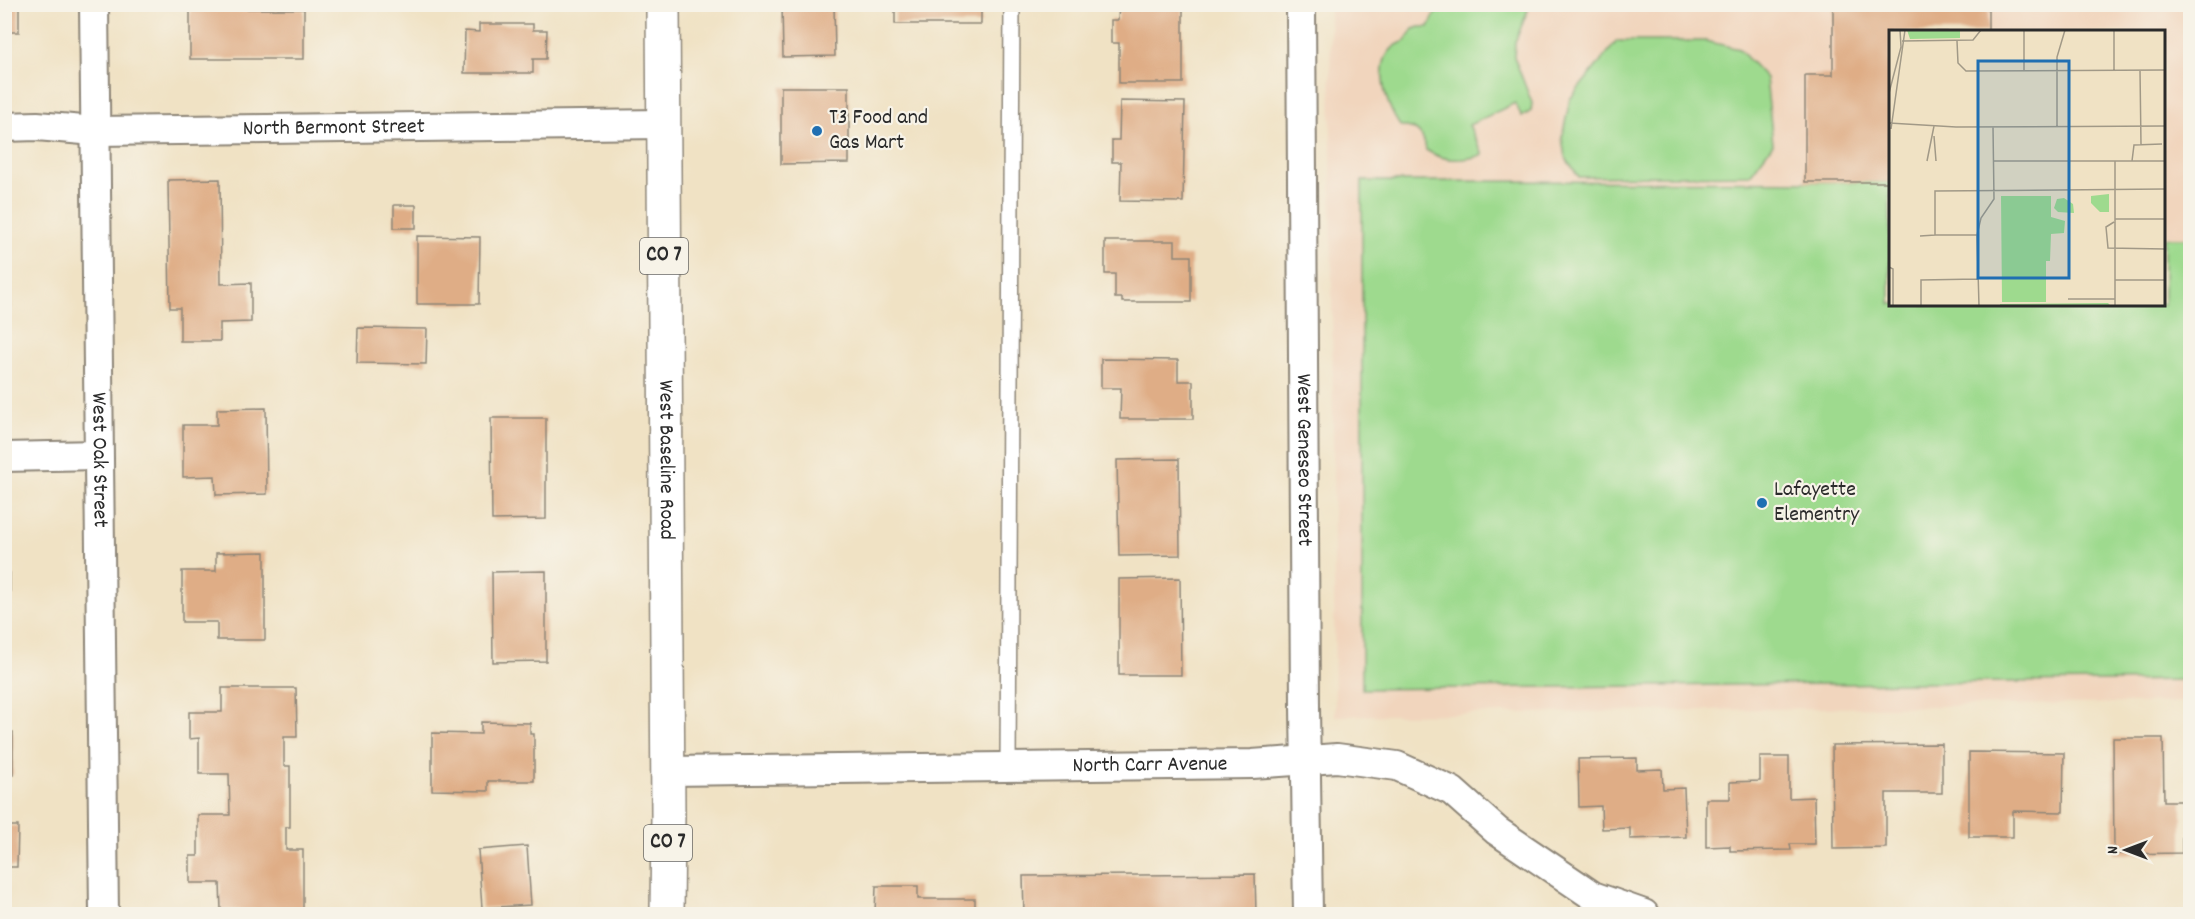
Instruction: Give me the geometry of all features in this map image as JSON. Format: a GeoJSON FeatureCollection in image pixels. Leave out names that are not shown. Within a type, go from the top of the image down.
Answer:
{"type":"FeatureCollection","features":[{"type":"Feature","properties":{"kind":"main road","name":"West Baseline Road"},"geometry":{"type":"LineString","coordinates":[[663,4],[667,915]]}},
{"type":"Feature","properties":{"kind":"street","name":"West Oak Street"},"geometry":{"type":"LineString","coordinates":[[94,4],[104,915]]}},
{"type":"Feature","properties":{"kind":"street","name":"West Geneseo Street"},"geometry":{"type":"LineString","coordinates":[[1301,4],[1308,915]]}},
{"type":"Feature","properties":{"kind":"street","name":"North Bermont Street"},"geometry":{"type":"LineString","coordinates":[[4,127],[38,126],[94,131],[663,124]]}},
{"type":"Feature","properties":{"kind":"street"},"geometry":{"type":"LineString","coordinates":[[4,456],[98,455]]}},
{"type":"Feature","properties":{"kind":"street","name":"North Carr Avenue"},"geometry":{"type":"LineString","coordinates":[[667,771],[1252,764],[1337,758],[1397,766],[1452,791],[1497,831],[1593,896],[1644,915]]}},
{"type":"Feature","properties":{"kind":"lane"},"geometry":{"type":"LineString","coordinates":[[1008,767],[1012,4]]}},
{"type":"Feature","properties":{"kind":"shaded area","name":"Lafayette Elementry"},"geometry":{"type":"Polygon","coordinates":[[[1330,5],[2190,5],[2190,702],[1335,716],[1330,5]]]}},
{"type":"Feature","properties":{"kind":"green space"},"geometry":{"type":"Polygon","coordinates":[[[1439,5],[1530,5],[1515,42],[1514,57],[1532,103],[1531,111],[1522,117],[1515,103],[1469,125],[1483,155],[1453,159],[1440,157],[1426,150],[1419,132],[1401,127],[1385,93],[1383,67],[1387,56],[1394,47],[1406,41],[1413,29],[1429,27],[1439,5]]]}},
{"type":"Feature","properties":{"kind":"green space"},"geometry":{"type":"Polygon","coordinates":[[[1617,41],[1706,41],[1739,49],[1766,78],[1773,144],[1750,175],[1579,177],[1565,157],[1562,138],[1570,99],[1617,41]]]}},
{"type":"Feature","properties":{"kind":"green space","name":"Lafayette Elementry"},"geometry":{"type":"Polygon","coordinates":[[[1362,181],[1889,182],[1889,306],[2165,306],[2165,238],[2190,238],[2190,680],[1362,689],[1362,181]]]}},
{"type":"Feature","properties":{"kind":"building"},"geometry":{"type":"Polygon","coordinates":[[[4,4],[19,4],[19,32],[4,32],[4,4]]]}},
{"type":"Feature","properties":{"kind":"building"},"geometry":{"type":"Polygon","coordinates":[[[782,4],[834,4],[835,56],[783,57],[782,4]]]}},
{"type":"Feature","properties":{"kind":"building"},"geometry":{"type":"Polygon","coordinates":[[[895,4],[981,4],[981,24],[895,24],[895,4]]]}},
{"type":"Feature","properties":{"kind":"building"},"geometry":{"type":"Polygon","coordinates":[[[1119,4],[1183,4],[1183,83],[1119,83],[1119,43],[1111,43],[1111,20],[1118,20],[1119,4]]]}},
{"type":"Feature","properties":{"kind":"building"},"geometry":{"type":"Polygon","coordinates":[[[1833,4],[1988,4],[1988,30],[1889,30],[1889,182],[1805,182],[1805,75],[1833,75],[1833,4]]]}},
{"type":"Feature","properties":{"kind":"building"},"geometry":{"type":"Polygon","coordinates":[[[190,9],[304,9],[304,59],[190,59],[190,9]]]}},
{"type":"Feature","properties":{"kind":"building"},"geometry":{"type":"Polygon","coordinates":[[[479,24],[533,24],[533,30],[547,30],[546,59],[533,59],[533,73],[464,73],[465,31],[479,32],[479,24]]]}},
{"type":"Feature","properties":{"kind":"building"},"geometry":{"type":"Polygon","coordinates":[[[781,87],[849,87],[849,163],[781,164],[781,87]]]}},
{"type":"Feature","properties":{"kind":"building"},"geometry":{"type":"Polygon","coordinates":[[[1120,101],[1185,102],[1183,202],[1120,201],[1121,162],[1112,162],[1112,140],[1119,140],[1120,101]]]}},
{"type":"Feature","properties":{"kind":"building"},"geometry":{"type":"Polygon","coordinates":[[[220,179],[221,284],[251,283],[251,322],[220,323],[220,341],[180,341],[180,308],[170,308],[168,180],[220,179]]]}},
{"type":"Feature","properties":{"kind":"building"},"geometry":{"type":"Polygon","coordinates":[[[394,205],[416,205],[416,228],[394,228],[394,205]]]}},
{"type":"Feature","properties":{"kind":"building"},"geometry":{"type":"Polygon","coordinates":[[[417,236],[480,237],[479,304],[417,304],[417,236]]]}},
{"type":"Feature","properties":{"kind":"building"},"geometry":{"type":"Polygon","coordinates":[[[1105,241],[1175,241],[1175,256],[1191,256],[1191,302],[1122,302],[1122,298],[1115,298],[1115,274],[1105,274],[1105,241]]]}},
{"type":"Feature","properties":{"kind":"building"},"geometry":{"type":"Polygon","coordinates":[[[4,250],[11,251],[11,308],[4,308],[4,250]]]}},
{"type":"Feature","properties":{"kind":"building"},"geometry":{"type":"Polygon","coordinates":[[[358,328],[427,329],[426,364],[357,363],[358,328]]]}},
{"type":"Feature","properties":{"kind":"building"},"geometry":{"type":"Polygon","coordinates":[[[1101,359],[1178,360],[1178,381],[1193,381],[1193,419],[1120,419],[1121,388],[1101,388],[1101,359]]]}},
{"type":"Feature","properties":{"kind":"building"},"geometry":{"type":"Polygon","coordinates":[[[266,408],[267,494],[216,495],[215,476],[183,477],[183,425],[217,425],[217,409],[266,408]]]}},
{"type":"Feature","properties":{"kind":"building"},"geometry":{"type":"Polygon","coordinates":[[[491,418],[546,418],[546,519],[492,520],[491,418]]]}},
{"type":"Feature","properties":{"kind":"building"},"geometry":{"type":"Polygon","coordinates":[[[1179,459],[1180,555],[1119,556],[1117,460],[1179,459]]]}},
{"type":"Feature","properties":{"kind":"building"},"geometry":{"type":"Polygon","coordinates":[[[265,552],[265,640],[217,640],[217,622],[182,622],[182,571],[216,571],[216,553],[265,552]]]}},
{"type":"Feature","properties":{"kind":"building"},"geometry":{"type":"Polygon","coordinates":[[[546,571],[546,661],[493,662],[492,572],[546,571]]]}},
{"type":"Feature","properties":{"kind":"building"},"geometry":{"type":"Polygon","coordinates":[[[4,573],[10,573],[10,606],[4,606],[4,573]]]}},
{"type":"Feature","properties":{"kind":"building"},"geometry":{"type":"Polygon","coordinates":[[[1180,578],[1181,675],[1119,675],[1119,579],[1180,578]]]}},
{"type":"Feature","properties":{"kind":"building"},"geometry":{"type":"Polygon","coordinates":[[[222,688],[296,688],[297,737],[284,737],[284,766],[290,766],[290,827],[286,827],[286,850],[303,850],[303,910],[221,910],[220,883],[190,883],[190,856],[198,856],[198,815],[230,815],[229,774],[199,774],[199,738],[189,739],[189,712],[222,712],[222,688]]]}},
{"type":"Feature","properties":{"kind":"building"},"geometry":{"type":"Polygon","coordinates":[[[481,722],[530,723],[530,734],[534,734],[534,781],[488,781],[488,791],[432,790],[432,733],[481,734],[481,722]]]}},
{"type":"Feature","properties":{"kind":"building"},"geometry":{"type":"Polygon","coordinates":[[[4,732],[13,732],[13,775],[4,775],[4,732]]]}},
{"type":"Feature","properties":{"kind":"building"},"geometry":{"type":"Polygon","coordinates":[[[2113,738],[2163,738],[2164,801],[2182,801],[2182,853],[2114,854],[2113,738]]]}},
{"type":"Feature","properties":{"kind":"building"},"geometry":{"type":"Polygon","coordinates":[[[1942,744],[1942,793],[1886,793],[1886,848],[1833,849],[1832,745],[1942,744]]]}},
{"type":"Feature","properties":{"kind":"building"},"geometry":{"type":"Polygon","coordinates":[[[1969,752],[2064,753],[2063,812],[2013,811],[2013,837],[1969,837],[1969,752]]]}},
{"type":"Feature","properties":{"kind":"building"},"geometry":{"type":"Polygon","coordinates":[[[1760,757],[1789,757],[1789,798],[1814,797],[1815,844],[1790,844],[1791,850],[1730,851],[1730,846],[1706,847],[1706,799],[1730,799],[1730,782],[1760,781],[1760,757]]]}},
{"type":"Feature","properties":{"kind":"building"},"geometry":{"type":"Polygon","coordinates":[[[1637,758],[1637,770],[1662,769],[1663,789],[1684,788],[1686,837],[1630,839],[1630,828],[1602,829],[1601,806],[1579,807],[1578,759],[1637,758]]]}},
{"type":"Feature","properties":{"kind":"building"},"geometry":{"type":"Polygon","coordinates":[[[4,826],[18,826],[17,867],[4,867],[4,826]]]}},
{"type":"Feature","properties":{"kind":"building"},"geometry":{"type":"Polygon","coordinates":[[[527,846],[531,905],[482,908],[478,850],[527,846]]]}},
{"type":"Feature","properties":{"kind":"building"},"geometry":{"type":"Polygon","coordinates":[[[1255,874],[1256,914],[1024,914],[1023,876],[1255,874]]]}},
{"type":"Feature","properties":{"kind":"building"},"geometry":{"type":"Polygon","coordinates":[[[876,886],[918,886],[918,899],[975,899],[975,914],[875,914],[876,886]]]}},
{"type":"Feature","properties":{"kind":"place","name":"T3 Food and Gas Mart"},"geometry":{"type":"Point","coordinates":[817,131]}},
{"type":"Feature","properties":{"kind":"place","name":"Lafayette Elementry"},"geometry":{"type":"Point","coordinates":[1762,503]}}]}
